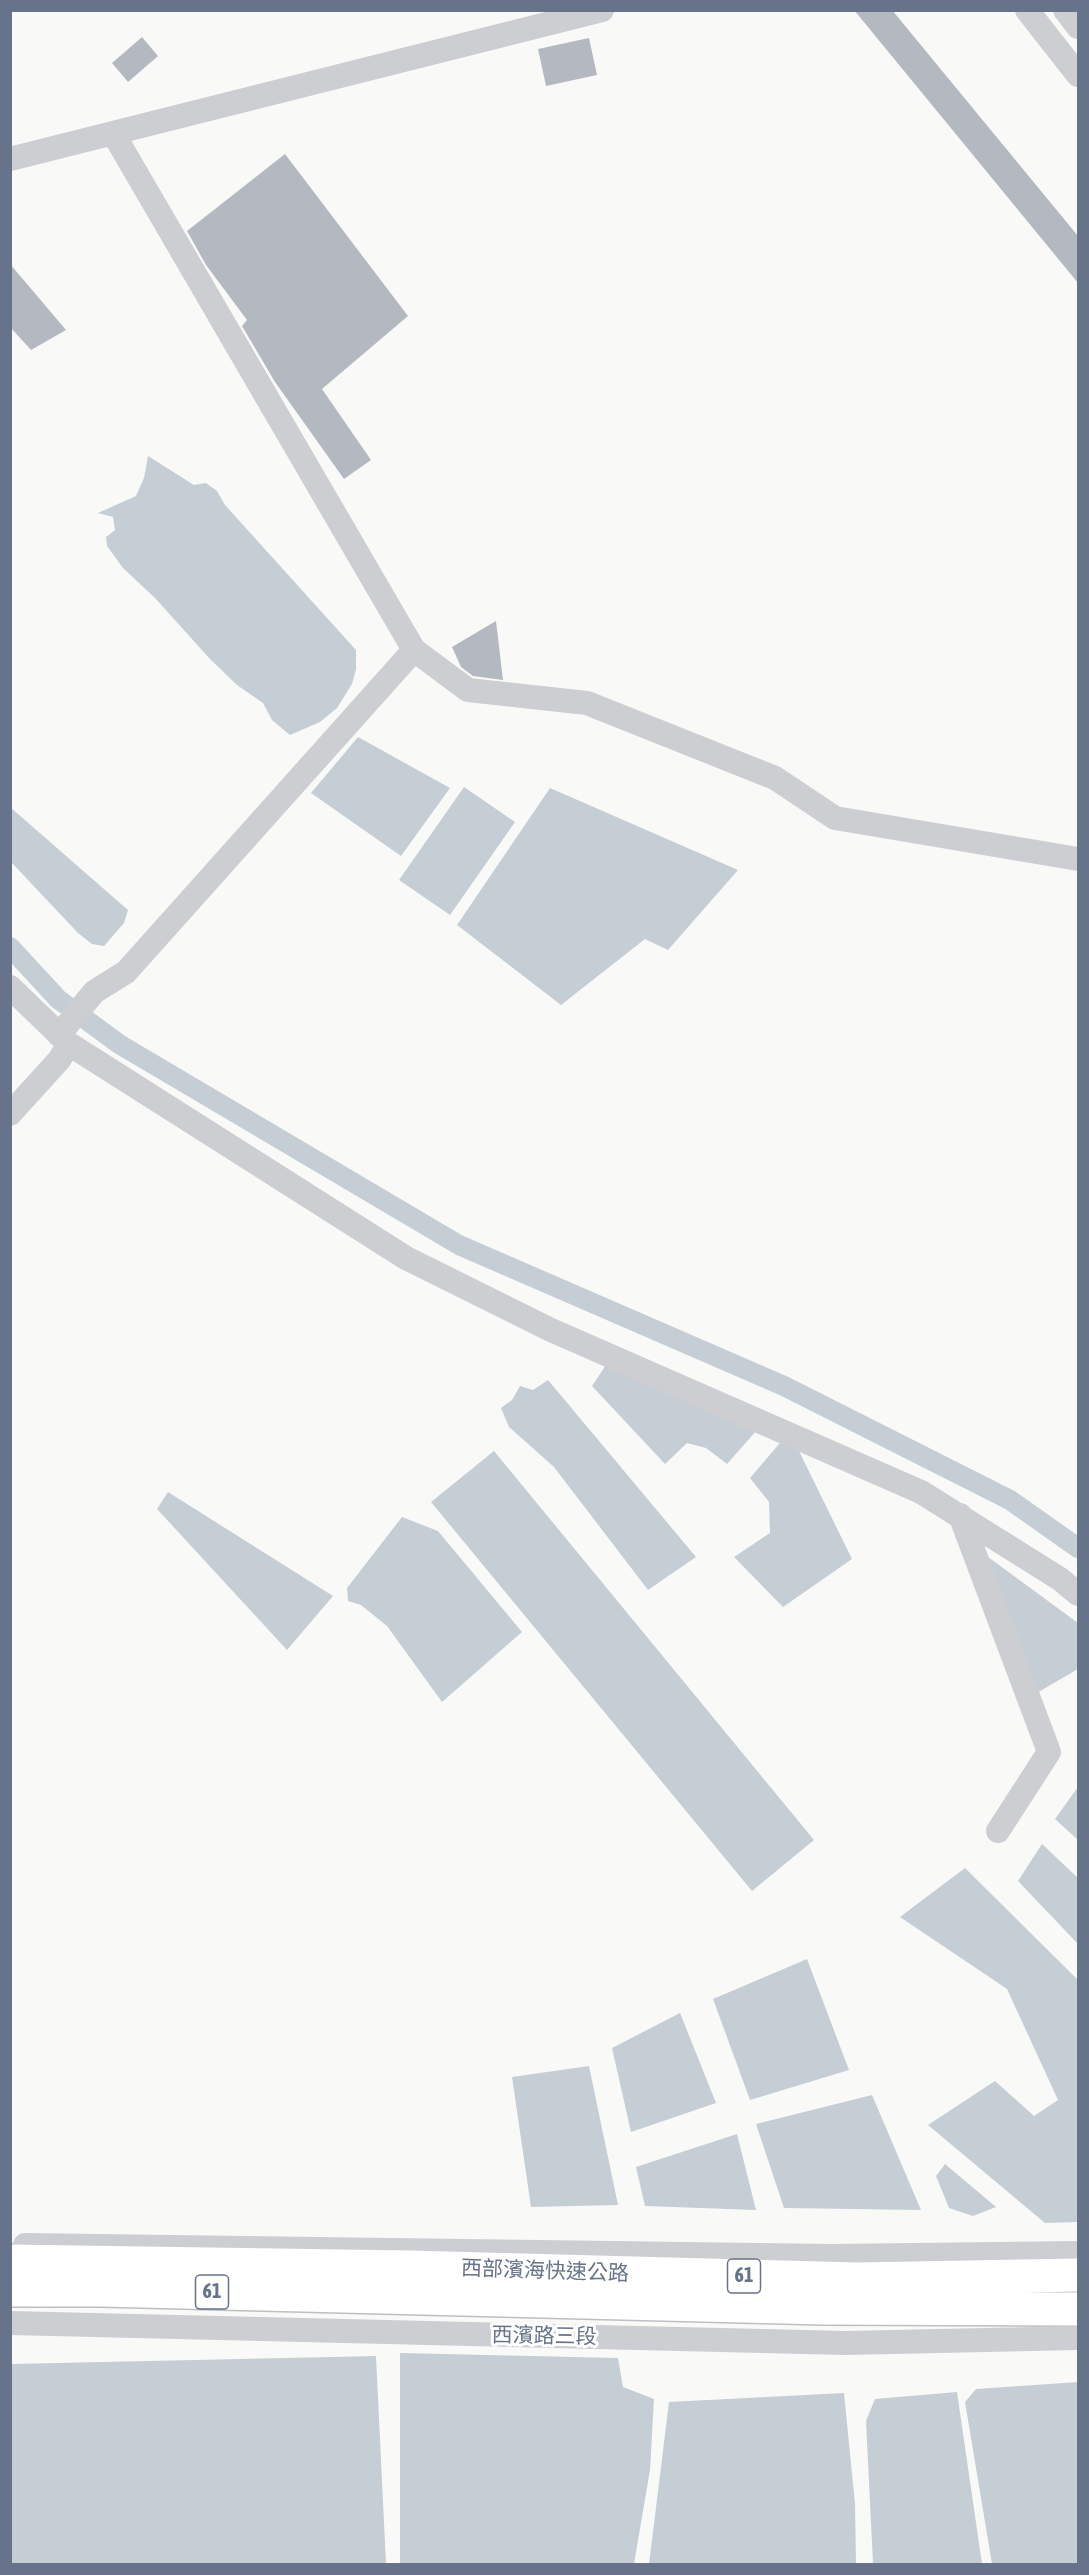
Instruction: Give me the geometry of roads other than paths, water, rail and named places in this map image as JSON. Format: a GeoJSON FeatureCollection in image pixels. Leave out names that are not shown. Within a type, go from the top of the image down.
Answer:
{"type":"FeatureCollection","features":[{"type":"Feature","properties":{"kind":"highway","name":"西部濱海快速公路"},"geometry":{"type":"LineString","coordinates":[[10,2261],[410,2267],[857,2279],[1078,2275]]}},
{"type":"Feature","properties":{"kind":"highway","name":"西部濱海快速公路"},"geometry":{"type":"LineString","coordinates":[[10,2290],[102,2290],[824,2308],[1078,2308]]}},
{"type":"Feature","properties":{"kind":"street"},"geometry":{"type":"LineString","coordinates":[[10,159],[602,10]]}},
{"type":"Feature","properties":{"kind":"street"},"geometry":{"type":"LineString","coordinates":[[1027,10],[1078,75]]}},
{"type":"Feature","properties":{"kind":"street"},"geometry":{"type":"LineString","coordinates":[[1065,10],[1078,27]]}},
{"type":"Feature","properties":{"kind":"street"},"geometry":{"type":"LineString","coordinates":[[113,133],[414,650],[468,690],[587,703],[775,778],[835,818],[1078,859]]}},
{"type":"Feature","properties":{"kind":"street"},"geometry":{"type":"LineString","coordinates":[[10,1114],[59,1060],[64,1039],[94,992],[126,972],[414,650]]}},
{"type":"Feature","properties":{"kind":"street"},"geometry":{"type":"LineString","coordinates":[[10,987],[64,1039],[406,1258],[551,1330],[921,1492],[1060,1579],[1078,1594]]}},
{"type":"Feature","properties":{"kind":"street"},"geometry":{"type":"LineString","coordinates":[[960,1515],[1049,1752],[998,1831]]}},
{"type":"Feature","properties":{"kind":"street"},"geometry":{"type":"LineString","coordinates":[[10,2245],[832,2256],[1078,2253]]}},
{"type":"Feature","properties":{"kind":"street","name":"西濱路三段"},"geometry":{"type":"LineString","coordinates":[[10,2323],[846,2343],[1078,2338]]}},
{"type":"Feature","properties":{"kind":"waterway"},"geometry":{"type":"LineString","coordinates":[[10,947],[58,999],[119,1044],[459,1245],[784,1386],[1010,1500],[1078,1548]]}}]}
